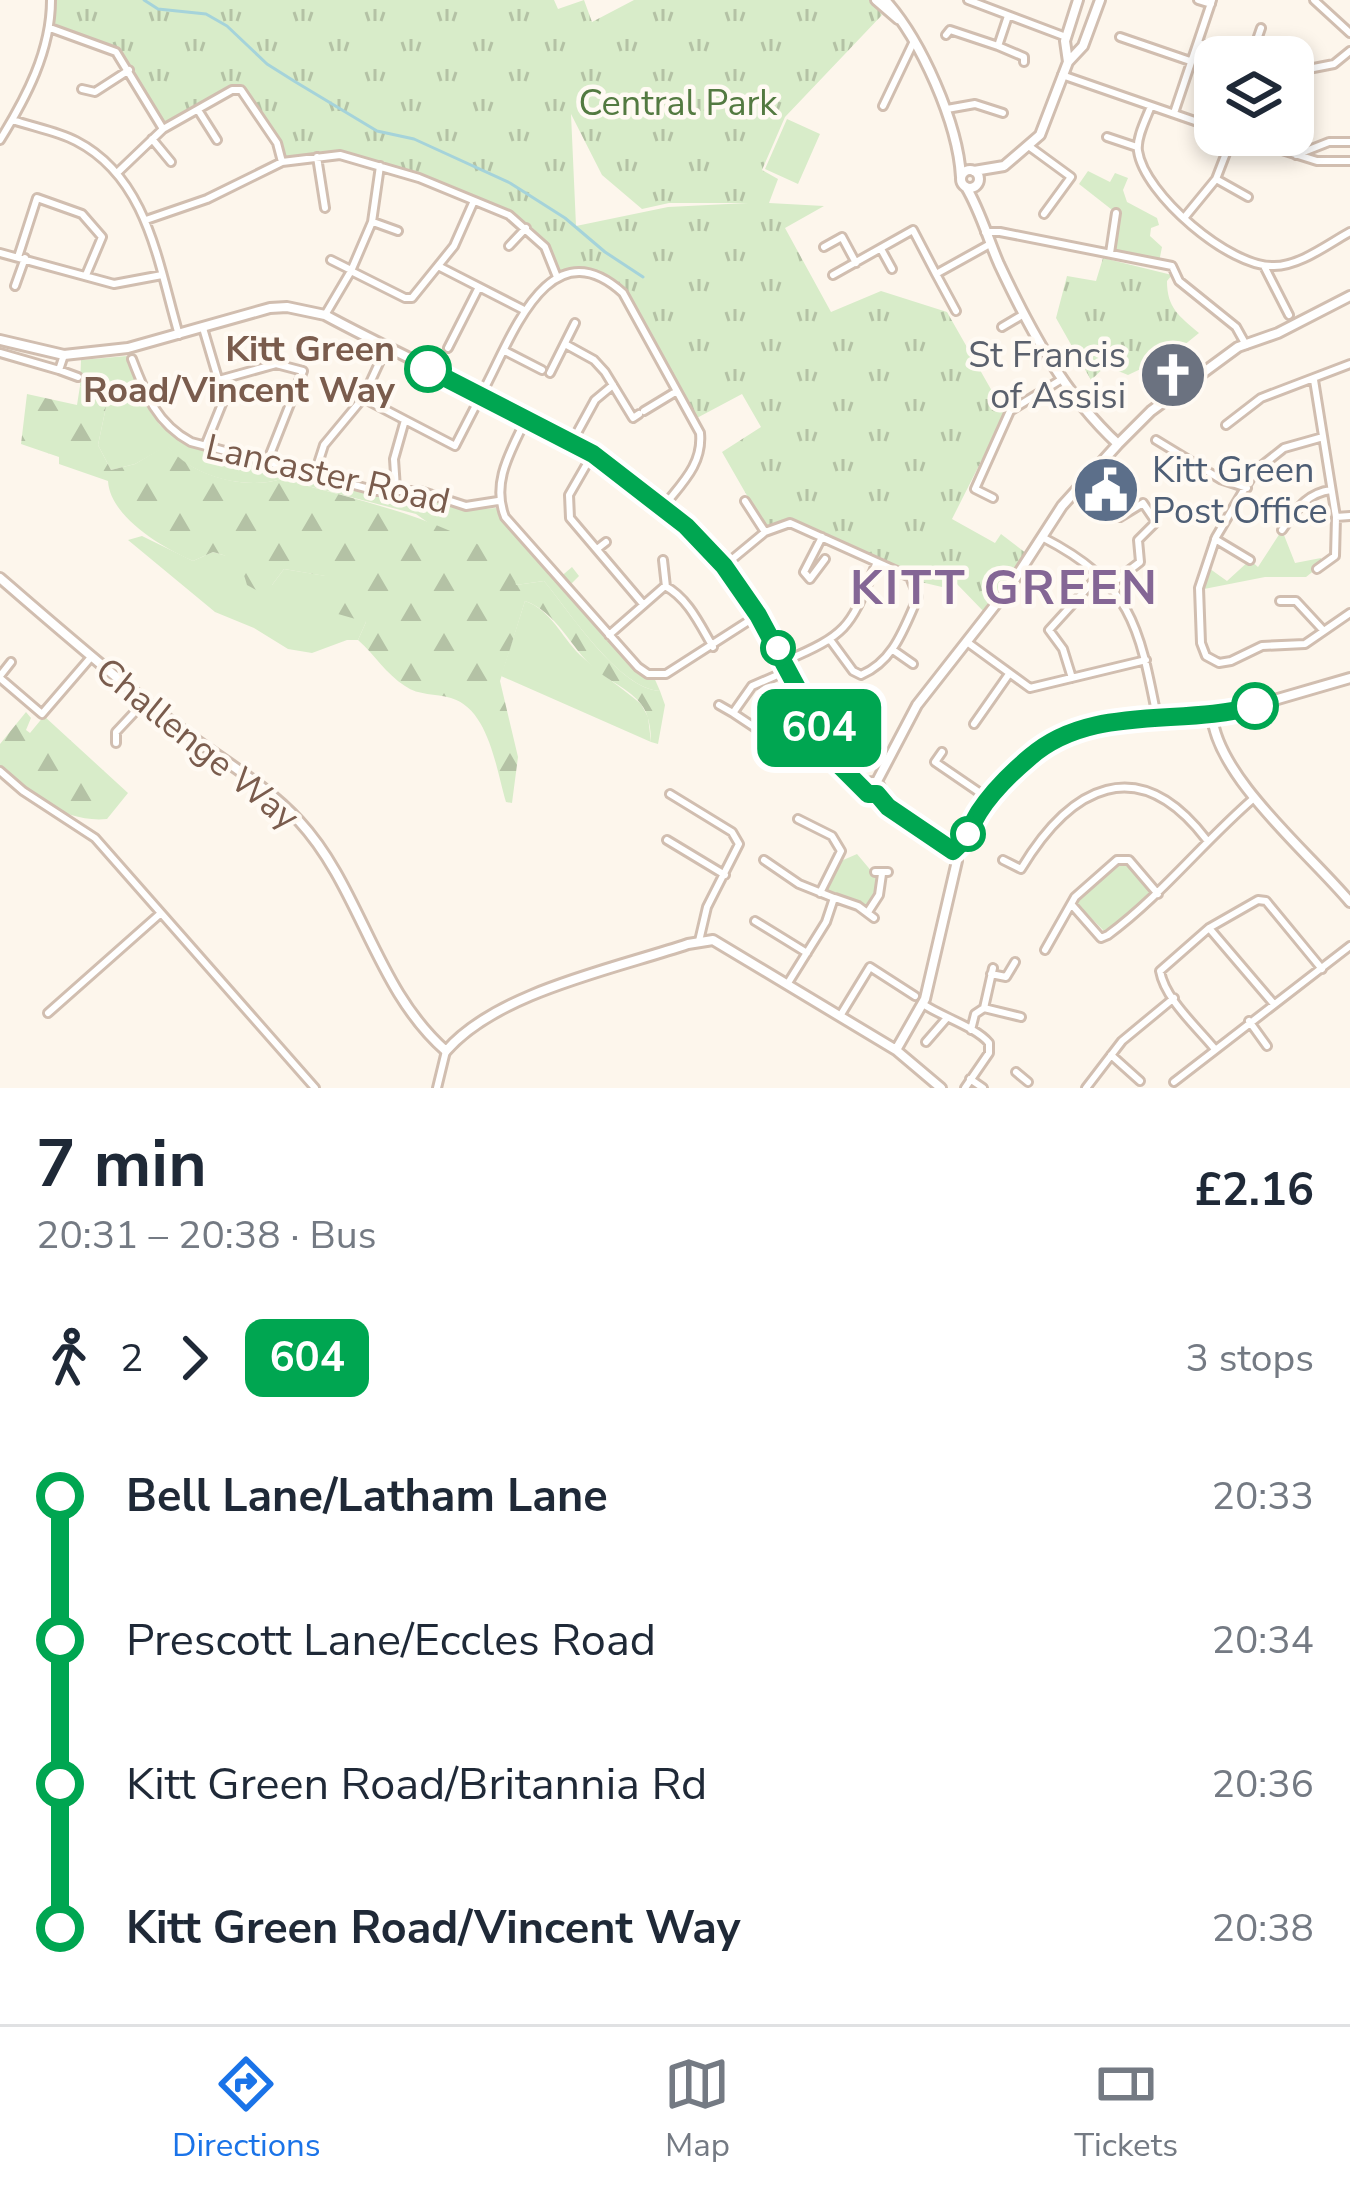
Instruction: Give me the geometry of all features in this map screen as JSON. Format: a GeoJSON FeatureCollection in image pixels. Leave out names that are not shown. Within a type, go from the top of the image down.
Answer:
{"type":"FeatureCollection","features":[{"type":"Feature","properties":{"kind":"street"},"geometry":{"type":"LineString","coordinates":[[0,139],[13,120],[50,28],[51,0]]}},
{"type":"Feature","properties":{"kind":"street"},"geometry":{"type":"LineString","coordinates":[[881,0],[914,41],[960,159],[961,177]]}},
{"type":"Feature","properties":{"kind":"street"},"geometry":{"type":"LineString","coordinates":[[968,0],[1066,37]]}},
{"type":"Feature","properties":{"kind":"street"},"geometry":{"type":"LineString","coordinates":[[973,185],[1030,147],[1048,118],[1072,50],[1066,37],[1078,0]]}},
{"type":"Feature","properties":{"kind":"street"},"geometry":{"type":"LineString","coordinates":[[1072,50],[1083,46],[1100,0]]}},
{"type":"Feature","properties":{"kind":"street"},"geometry":{"type":"LineString","coordinates":[[1198,0],[1212,2],[1200,36]]}},
{"type":"Feature","properties":{"kind":"street"},"geometry":{"type":"LineString","coordinates":[[1314,0],[1350,33]]}},
{"type":"Feature","properties":{"kind":"street"},"geometry":{"type":"LineString","coordinates":[[998,46],[1008,16]]}},
{"type":"Feature","properties":{"kind":"street"},"geometry":{"type":"LineString","coordinates":[[50,28],[110,48],[129,70],[163,129]]}},
{"type":"Feature","properties":{"kind":"street"},"geometry":{"type":"LineString","coordinates":[[1258,36],[1261,28]]}},
{"type":"Feature","properties":{"kind":"street"},"geometry":{"type":"LineString","coordinates":[[946,35],[950,30],[998,46],[1024,57],[1024,62]]}},
{"type":"Feature","properties":{"kind":"street"},"geometry":{"type":"LineString","coordinates":[[1120,37],[1190,61]]}},
{"type":"Feature","properties":{"kind":"street"},"geometry":{"type":"LineString","coordinates":[[883,106],[914,41]]}},
{"type":"Feature","properties":{"kind":"street"},"geometry":{"type":"LineString","coordinates":[[1314,67],[1334,64],[1350,51]]}},
{"type":"Feature","properties":{"kind":"street"},"geometry":{"type":"LineString","coordinates":[[1174,112],[1194,52]]}},
{"type":"Feature","properties":{"kind":"street"},"geometry":{"type":"LineString","coordinates":[[82,89],[95,92],[129,70]]}},
{"type":"Feature","properties":{"kind":"street"},"geometry":{"type":"LineString","coordinates":[[1062,75],[1194,120]]}},
{"type":"Feature","properties":{"kind":"street"},"geometry":{"type":"LineString","coordinates":[[117,173],[163,129],[241,90],[277,143],[281,161]]}},
{"type":"Feature","properties":{"kind":"street"},"geometry":{"type":"LineString","coordinates":[[943,111],[975,104],[1003,113]]}},
{"type":"Feature","properties":{"kind":"street"},"geometry":{"type":"LineString","coordinates":[[1137,147],[1150,106]]}},
{"type":"Feature","properties":{"kind":"street"},"geometry":{"type":"LineString","coordinates":[[198,110],[217,140]]}},
{"type":"Feature","properties":{"kind":"street"},"geometry":{"type":"LineString","coordinates":[[13,120],[77,142],[117,173],[134,194],[179,334]]}},
{"type":"Feature","properties":{"kind":"street"},"geometry":{"type":"LineString","coordinates":[[1107,137],[1137,147],[1162,196],[1184,218],[1222,248],[1264,266],[1289,264],[1350,232]]}},
{"type":"Feature","properties":{"kind":"street"},"geometry":{"type":"LineString","coordinates":[[152,139],[171,163]]}},
{"type":"Feature","properties":{"kind":"street"},"geometry":{"type":"LineString","coordinates":[[1314,148],[1350,142]]}},
{"type":"Feature","properties":{"kind":"street"},"geometry":{"type":"LineString","coordinates":[[1030,147],[1071,177],[1044,214]]}},
{"type":"Feature","properties":{"kind":"street"},"geometry":{"type":"LineString","coordinates":[[146,220],[207,199],[281,161],[340,155],[509,215],[544,247],[557,277]]}},
{"type":"Feature","properties":{"kind":"street"},"geometry":{"type":"LineString","coordinates":[[1184,218],[1216,179],[1225,156]]}},
{"type":"Feature","properties":{"kind":"street"},"geometry":{"type":"LineString","coordinates":[[1300,156],[1317,161],[1350,160]]}},
{"type":"Feature","properties":{"kind":"street"},"geometry":{"type":"LineString","coordinates":[[317,157],[325,208]]}},
{"type":"Feature","properties":{"kind":"street"},"geometry":{"type":"LineString","coordinates":[[960,159],[973,171],[973,199],[1024,314],[1062,380],[1118,444]]}},
{"type":"Feature","properties":{"kind":"street"},"geometry":{"type":"LineString","coordinates":[[325,315],[372,222],[380,166]]}},
{"type":"Feature","properties":{"kind":"street"},"geometry":{"type":"LineString","coordinates":[[961,177],[990,171]]}},
{"type":"Feature","properties":{"kind":"street"},"geometry":{"type":"LineString","coordinates":[[961,177],[973,185]]}},
{"type":"Feature","properties":{"kind":"street"},"geometry":{"type":"LineString","coordinates":[[1216,179],[1248,197]]}},
{"type":"Feature","properties":{"kind":"street"},"geometry":{"type":"LineString","coordinates":[[15,286],[37,198],[82,214],[102,237],[86,275]]}},
{"type":"Feature","properties":{"kind":"street"},"geometry":{"type":"LineString","coordinates":[[331,260],[412,298],[440,267],[474,201]]}},
{"type":"Feature","properties":{"kind":"street"},"geometry":{"type":"LineString","coordinates":[[1110,253],[1116,213]]}},
{"type":"Feature","properties":{"kind":"street"},"geometry":{"type":"LineString","coordinates":[[372,222],[398,231]]}},
{"type":"Feature","properties":{"kind":"street"},"geometry":{"type":"LineString","coordinates":[[509,247],[526,228]]}},
{"type":"Feature","properties":{"kind":"street"},"geometry":{"type":"LineString","coordinates":[[832,275],[913,230],[956,311]]}},
{"type":"Feature","properties":{"kind":"street"},"geometry":{"type":"LineString","coordinates":[[985,232],[1172,266],[1179,281],[1233,325],[1246,345]]}},
{"type":"Feature","properties":{"kind":"street"},"geometry":{"type":"LineString","coordinates":[[824,247],[842,237],[856,263]]}},
{"type":"Feature","properties":{"kind":"street"},"geometry":{"type":"LineString","coordinates":[[936,274],[990,244]]}},
{"type":"Feature","properties":{"kind":"street"},"geometry":{"type":"LineString","coordinates":[[881,249],[892,268]]}},
{"type":"Feature","properties":{"kind":"street"},"geometry":{"type":"LineString","coordinates":[[0,253],[114,284],[162,275]]}},
{"type":"Feature","properties":{"kind":"street"},"geometry":{"type":"LineString","coordinates":[[1264,266],[1289,315]]}},
{"type":"Feature","properties":{"kind":"street"},"geometry":{"type":"LineString","coordinates":[[440,267],[524,310]]}},
{"type":"Feature","properties":{"kind":"street"},"geometry":{"type":"LineString","coordinates":[[480,396],[541,286],[557,277],[597,275],[623,293],[697,422],[701,450],[695,466],[664,506]]}},
{"type":"Feature","properties":{"kind":"street"},"geometry":{"type":"LineString","coordinates":[[448,348],[479,286]]}},
{"type":"Feature","properties":{"kind":"street"},"geometry":{"type":"LineString","coordinates":[[876,783],[907,720],[1069,498],[1118,444],[1151,411],[1246,345],[1350,296]]}},
{"type":"Feature","properties":{"kind":"street"},"geometry":{"type":"LineString","coordinates":[[0,340],[64,356],[128,347],[270,308],[325,315],[572,442],[664,506],[724,566],[758,615],[843,772],[870,795],[877,794]]}},
{"type":"Feature","properties":{"kind":"street"},"geometry":{"type":"LineString","coordinates":[[1002,327],[1024,314]]}},
{"type":"Feature","properties":{"kind":"street"},"geometry":{"type":"LineString","coordinates":[[505,351],[546,372],[575,323]]}},
{"type":"Feature","properties":{"kind":"street"},"geometry":{"type":"LineString","coordinates":[[203,328],[224,399],[205,446]]}},
{"type":"Feature","properties":{"kind":"street"},"geometry":{"type":"LineString","coordinates":[[565,344],[594,360],[633,418],[678,390]]}},
{"type":"Feature","properties":{"kind":"street"},"geometry":{"type":"LineString","coordinates":[[315,473],[323,445],[363,398],[386,348]]}},
{"type":"Feature","properties":{"kind":"street"},"geometry":{"type":"LineString","coordinates":[[0,353],[77,377]]}},
{"type":"Feature","properties":{"kind":"street"},"geometry":{"type":"LineString","coordinates":[[59,370],[64,356]]}},
{"type":"Feature","properties":{"kind":"street","name":"Lancaster Road"},"geometry":{"type":"LineString","coordinates":[[132,358],[149,404],[167,426],[205,446],[377,491],[420,491],[466,506],[498,501]]}},
{"type":"Feature","properties":{"kind":"street"},"geometry":{"type":"LineString","coordinates":[[219,380],[276,364],[303,371],[267,462]]}},
{"type":"Feature","properties":{"kind":"street"},"geometry":{"type":"LineString","coordinates":[[1222,414],[1228,423],[1261,398],[1350,364]]}},
{"type":"Feature","properties":{"kind":"street"},"geometry":{"type":"LineString","coordinates":[[993,498],[975,489],[1010,411],[1062,380]]}},
{"type":"Feature","properties":{"kind":"street"},"geometry":{"type":"LineString","coordinates":[[1315,380],[1336,517],[1335,556],[1317,569]]}},
{"type":"Feature","properties":{"kind":"street"},"geometry":{"type":"LineString","coordinates":[[572,442],[595,400],[613,385]]}},
{"type":"Feature","properties":{"kind":"street"},"geometry":{"type":"LineString","coordinates":[[363,398],[455,446],[474,409]]}},
{"type":"Feature","properties":{"kind":"street"},"geometry":{"type":"LineString","coordinates":[[526,419],[500,476],[498,501],[638,667],[666,674],[758,615]]}},
{"type":"Feature","properties":{"kind":"street"},"geometry":{"type":"LineString","coordinates":[[396,489],[394,459],[405,420]]}},
{"type":"Feature","properties":{"kind":"street"},"geometry":{"type":"LineString","coordinates":[[1323,437],[1284,448],[1266,460],[1215,539],[1199,588],[1202,643],[1206,656],[1219,663],[1232,661],[1262,646],[1306,644],[1350,614]]}},
{"type":"Feature","properties":{"kind":"street"},"geometry":{"type":"LineString","coordinates":[[1162,440],[1220,479],[1247,488]]}},
{"type":"Feature","properties":{"kind":"street"},"geometry":{"type":"LineString","coordinates":[[593,454],[569,495],[570,518],[643,604]]}},
{"type":"Feature","properties":{"kind":"street"},"geometry":{"type":"LineString","coordinates":[[1282,530],[1318,491],[1330,490]]}},
{"type":"Feature","properties":{"kind":"street"},"geometry":{"type":"LineString","coordinates":[[745,501],[765,532]]}},
{"type":"Feature","properties":{"kind":"street"},"geometry":{"type":"LineString","coordinates":[[1110,585],[1140,562],[1138,540],[1156,522],[1143,502],[1120,517]]}},
{"type":"Feature","properties":{"kind":"street"},"geometry":{"type":"LineString","coordinates":[[1295,512],[1303,518]]}},
{"type":"Feature","properties":{"kind":"street"},"geometry":{"type":"LineString","coordinates":[[1336,517],[1350,516]]}},
{"type":"Feature","properties":{"kind":"street"},"geometry":{"type":"LineString","coordinates":[[724,566],[765,532],[790,523],[910,577],[919,597],[892,650],[877,666],[861,675],[853,671],[832,641]]}},
{"type":"Feature","properties":{"kind":"street"},"geometry":{"type":"LineString","coordinates":[[822,537],[804,572],[810,579],[825,560]]}},
{"type":"Feature","properties":{"kind":"street"},"geometry":{"type":"LineString","coordinates":[[1042,537],[1100,574],[1132,618],[1157,717]]}},
{"type":"Feature","properties":{"kind":"street"},"geometry":{"type":"LineString","coordinates":[[1215,539],[1250,560]]}},
{"type":"Feature","properties":{"kind":"street"},"geometry":{"type":"LineString","coordinates":[[592,560],[606,542]]}},
{"type":"Feature","properties":{"kind":"street"},"geometry":{"type":"LineString","coordinates":[[663,560],[667,587],[691,610],[712,647]]}},
{"type":"Feature","properties":{"kind":"street"},"geometry":{"type":"LineString","coordinates":[[733,713],[752,686],[832,641],[855,614],[878,562]]}},
{"type":"Feature","properties":{"kind":"street"},"geometry":{"type":"LineString","coordinates":[[1072,678],[1063,649],[1048,630],[1100,574]]}},
{"type":"Feature","properties":{"kind":"street","name":"Challenge Way"},"geometry":{"type":"LineString","coordinates":[[0,579],[145,701],[269,792],[301,822],[326,856],[414,1019],[446,1051]]}},
{"type":"Feature","properties":{"kind":"street"},"geometry":{"type":"LineString","coordinates":[[609,635],[667,587]]}},
{"type":"Feature","properties":{"kind":"street"},"geometry":{"type":"LineString","coordinates":[[1280,601],[1296,602],[1322,629]]}},
{"type":"Feature","properties":{"kind":"street"},"geometry":{"type":"LineString","coordinates":[[967,642],[1030,688],[1146,660]]}},
{"type":"Feature","properties":{"kind":"street"},"geometry":{"type":"LineString","coordinates":[[892,650],[913,664]]}},
{"type":"Feature","properties":{"kind":"street"},"geometry":{"type":"LineString","coordinates":[[11,662],[0,677],[42,714],[92,656]]}},
{"type":"Feature","properties":{"kind":"street"},"geometry":{"type":"LineString","coordinates":[[974,724],[1009,674]]}},
{"type":"Feature","properties":{"kind":"street"},"geometry":{"type":"LineString","coordinates":[[953,851],[989,799],[1026,760],[1059,736],[1111,723],[1212,716],[1350,678]]}},
{"type":"Feature","properties":{"kind":"street"},"geometry":{"type":"LineString","coordinates":[[116,743],[116,732],[145,701]]}},
{"type":"Feature","properties":{"kind":"street"},"geometry":{"type":"LineString","coordinates":[[719,705],[763,733]]}},
{"type":"Feature","properties":{"kind":"street"},"geometry":{"type":"LineString","coordinates":[[817,724],[847,706]]}},
{"type":"Feature","properties":{"kind":"street"},"geometry":{"type":"LineString","coordinates":[[1212,716],[1216,742],[1254,798],[1350,902]]}},
{"type":"Feature","properties":{"kind":"street"},"geometry":{"type":"LineString","coordinates":[[942,752],[935,762],[989,799]]}},
{"type":"Feature","properties":{"kind":"street"},"geometry":{"type":"LineString","coordinates":[[0,770],[33,798],[83,827],[314,1088]]}},
{"type":"Feature","properties":{"kind":"street"},"geometry":{"type":"LineString","coordinates":[[866,790],[869,782],[876,783],[880,787],[877,794]]}},
{"type":"Feature","properties":{"kind":"street"},"geometry":{"type":"LineString","coordinates":[[1003,860],[1021,869],[1080,800],[1106,788],[1126,787],[1168,801],[1188,815],[1206,839]]}},
{"type":"Feature","properties":{"kind":"street"},"geometry":{"type":"LineString","coordinates":[[670,794],[735,835],[739,848],[706,907],[699,941]]}},
{"type":"Feature","properties":{"kind":"street"},"geometry":{"type":"LineString","coordinates":[[877,794],[888,807],[953,851],[956,874],[923,1004],[896,1050]]}},
{"type":"Feature","properties":{"kind":"street"},"geometry":{"type":"LineString","coordinates":[[1072,905],[1101,938],[1158,894],[1206,839],[1254,798]]}},
{"type":"Feature","properties":{"kind":"street"},"geometry":{"type":"LineString","coordinates":[[798,819],[832,836],[843,854],[820,893]]}},
{"type":"Feature","properties":{"kind":"street"},"geometry":{"type":"LineString","coordinates":[[667,840],[725,875]]}},
{"type":"Feature","properties":{"kind":"street"},"geometry":{"type":"LineString","coordinates":[[1045,950],[1075,897],[1123,858],[1158,894]]}},
{"type":"Feature","properties":{"kind":"street"},"geometry":{"type":"LineString","coordinates":[[764,860],[820,893],[871,915],[882,873]]}},
{"type":"Feature","properties":{"kind":"street"},"geometry":{"type":"LineString","coordinates":[[788,983],[826,922],[834,898]]}},
{"type":"Feature","properties":{"kind":"street"},"geometry":{"type":"LineString","coordinates":[[1214,1048],[1174,998],[1160,971],[1209,928],[1258,900],[1266,901],[1322,969]]}},
{"type":"Feature","properties":{"kind":"street"},"geometry":{"type":"LineString","coordinates":[[48,1013],[161,914]]}},
{"type":"Feature","properties":{"kind":"street"},"geometry":{"type":"LineString","coordinates":[[754,921],[807,953]]}},
{"type":"Feature","properties":{"kind":"street"},"geometry":{"type":"LineString","coordinates":[[1209,928],[1273,1003]]}},
{"type":"Feature","properties":{"kind":"street"},"geometry":{"type":"LineString","coordinates":[[437,1088],[446,1051],[468,1028],[501,1007],[699,941],[724,943],[896,1050],[941,1088]]}},
{"type":"Feature","properties":{"kind":"street"},"geometry":{"type":"LineString","coordinates":[[1174,1082],[1350,946]]}},
{"type":"Feature","properties":{"kind":"street"},"geometry":{"type":"LineString","coordinates":[[971,1030],[976,1014],[985,1008],[992,971],[1006,977],[1015,962]]}},
{"type":"Feature","properties":{"kind":"street"},"geometry":{"type":"LineString","coordinates":[[839,1017],[872,964],[903,992],[915,995]]}},
{"type":"Feature","properties":{"kind":"street"},"geometry":{"type":"LineString","coordinates":[[1086,1088],[1122,1040],[1174,998]]}},
{"type":"Feature","properties":{"kind":"street"},"geometry":{"type":"LineString","coordinates":[[923,1004],[984,1037],[989,1050],[965,1088]]}},
{"type":"Feature","properties":{"kind":"street"},"geometry":{"type":"LineString","coordinates":[[985,1008],[1021,1017]]}},
{"type":"Feature","properties":{"kind":"street"},"geometry":{"type":"LineString","coordinates":[[926,1042],[946,1019]]}},
{"type":"Feature","properties":{"kind":"street"},"geometry":{"type":"LineString","coordinates":[[1249,1022],[1267,1046]]}},
{"type":"Feature","properties":{"kind":"street"},"geometry":{"type":"LineString","coordinates":[[926,1028],[934,1034]]}},
{"type":"Feature","properties":{"kind":"street"},"geometry":{"type":"LineString","coordinates":[[1111,1055],[1140,1081]]}},
{"type":"Feature","properties":{"kind":"street"},"geometry":{"type":"LineString","coordinates":[[1015,1087],[1022,1077]]}},
{"type":"Feature","properties":{"kind":"street"},"geometry":{"type":"LineString","coordinates":[[970,1079],[982,1088]]}},
{"type":"Feature","properties":{"kind":"green space","name":"Central Park"},"geometry":{"type":"Polygon","coordinates":[[[51,0],[554,0],[558,9],[584,0],[592,22],[634,0],[870,0],[882,15],[785,117],[762,170],[778,179],[769,203],[824,206],[785,228],[831,312],[881,291],[947,312],[1005,414],[952,519],[995,543],[1001,534],[1027,554],[987,615],[955,582],[942,587],[912,580],[794,521],[765,527],[722,452],[761,427],[742,394],[695,419],[623,293],[596,275],[557,277],[544,247],[509,215],[340,155],[282,161],[277,143],[241,90],[163,129],[114,50],[50,28],[51,0]],[[571,114],[576,226],[668,207],[748,203],[669,203],[642,209],[602,175],[571,114]]]}},
{"type":"Feature","properties":{"kind":"green space"},"geometry":{"type":"Polygon","coordinates":[[[787,119],[820,134],[798,184],[765,169],[787,119]]]}},
{"type":"Feature","properties":{"kind":"green space"},"geometry":{"type":"Polygon","coordinates":[[[1088,171],[1110,182],[1115,173],[1128,178],[1123,190],[1127,202],[1157,218],[1159,225],[1151,228],[1150,236],[1162,247],[1159,262],[1110,253],[1116,213],[1079,184],[1088,171]]]}},
{"type":"Feature","properties":{"kind":"green space"},"geometry":{"type":"Polygon","coordinates":[[[1103,258],[1172,275],[1167,281],[1172,305],[1199,333],[1151,372],[1147,366],[1128,375],[1106,366],[1091,380],[1056,318],[1067,276],[1096,281],[1103,258]]]}},
{"type":"Feature","properties":{"kind":"green space"},"geometry":{"type":"Polygon","coordinates":[[[127,356],[147,407],[160,425],[194,447],[378,494],[419,494],[469,510],[496,508],[558,579],[572,567],[579,576],[567,588],[635,664],[653,675],[660,691],[644,687],[612,663],[544,581],[516,585],[416,514],[281,479],[251,483],[219,478],[189,465],[167,446],[135,464],[111,470],[98,445],[106,407],[80,386],[81,360],[127,356]]]}},
{"type":"Feature","properties":{"kind":"green space"},"geometry":{"type":"Polygon","coordinates":[[[80,386],[106,407],[98,445],[111,470],[135,464],[167,445],[189,465],[219,478],[251,483],[281,479],[430,522],[512,565],[516,585],[544,581],[612,663],[644,687],[660,691],[665,705],[658,744],[651,742],[648,717],[636,699],[585,660],[555,621],[525,601],[500,681],[518,757],[512,803],[506,802],[489,742],[474,714],[464,704],[416,691],[392,676],[358,640],[366,622],[324,610],[325,576],[284,569],[272,585],[258,591],[247,585],[236,562],[226,556],[213,552],[193,561],[140,530],[118,507],[108,481],[21,444],[27,394],[77,405],[80,386]]]}},
{"type":"Feature","properties":{"kind":"green space"},"geometry":{"type":"Polygon","coordinates":[[[1282,530],[1295,563],[1321,558],[1321,565],[1306,577],[1265,577],[1199,590],[1206,566],[1227,581],[1250,560],[1258,567],[1282,530]]]}},
{"type":"Feature","properties":{"kind":"green space"},"geometry":{"type":"Polygon","coordinates":[[[142,536],[193,561],[213,552],[230,557],[272,585],[284,569],[326,576],[366,622],[358,640],[312,653],[288,649],[215,612],[128,540],[142,536]]]}},
{"type":"Feature","properties":{"kind":"green space"},"geometry":{"type":"Polygon","coordinates":[[[525,601],[542,611],[580,655],[641,704],[651,742],[501,676],[525,601]]]}},
{"type":"Feature","properties":{"kind":"green space"},"geometry":{"type":"Polygon","coordinates":[[[26,712],[31,718],[26,730],[30,733],[44,716],[128,793],[107,819],[63,812],[0,767],[0,744],[26,712]]]}},
{"type":"Feature","properties":{"kind":"green space"},"geometry":{"type":"Polygon","coordinates":[[[857,854],[878,879],[873,901],[865,905],[825,889],[841,861],[857,854]]]}},
{"type":"Feature","properties":{"kind":"green space"},"geometry":{"type":"Polygon","coordinates":[[[1118,864],[1130,865],[1153,892],[1150,900],[1107,934],[1077,904],[1118,864]]]}},
{"type":"Feature","properties":{"kind":"waterway"},"geometry":{"type":"LineString","coordinates":[[144,0],[158,9],[206,14],[227,26],[267,64],[377,131],[414,139],[510,183],[643,277]]}},
{"type":"Feature","properties":{"kind":"bus line","name":"604"},"geometry":{"type":"LineString","coordinates":[[428,369],[593,454],[664,506],[724,566],[758,615],[843,772],[953,851],[1008,777],[1059,736],[1111,723],[1176,715],[1218,716],[1255,706]]}},
{"type":"Feature","properties":{"kind":"place","name":"Kitt Green Road/Vincent Way"},"geometry":{"type":"Point","coordinates":[428,369]}},
{"type":"Feature","properties":{"kind":"place","name":"St Francis of Assisi"},"geometry":{"type":"Point","coordinates":[1173,375]}},
{"type":"Feature","properties":{"kind":"place","name":"Kitt Green Post Office"},"geometry":{"type":"Point","coordinates":[1106,490]}},
{"type":"Feature","properties":{"kind":"district","name":"KITT GREEN"},"geometry":{"type":"Point","coordinates":[1005,587]}}]}
